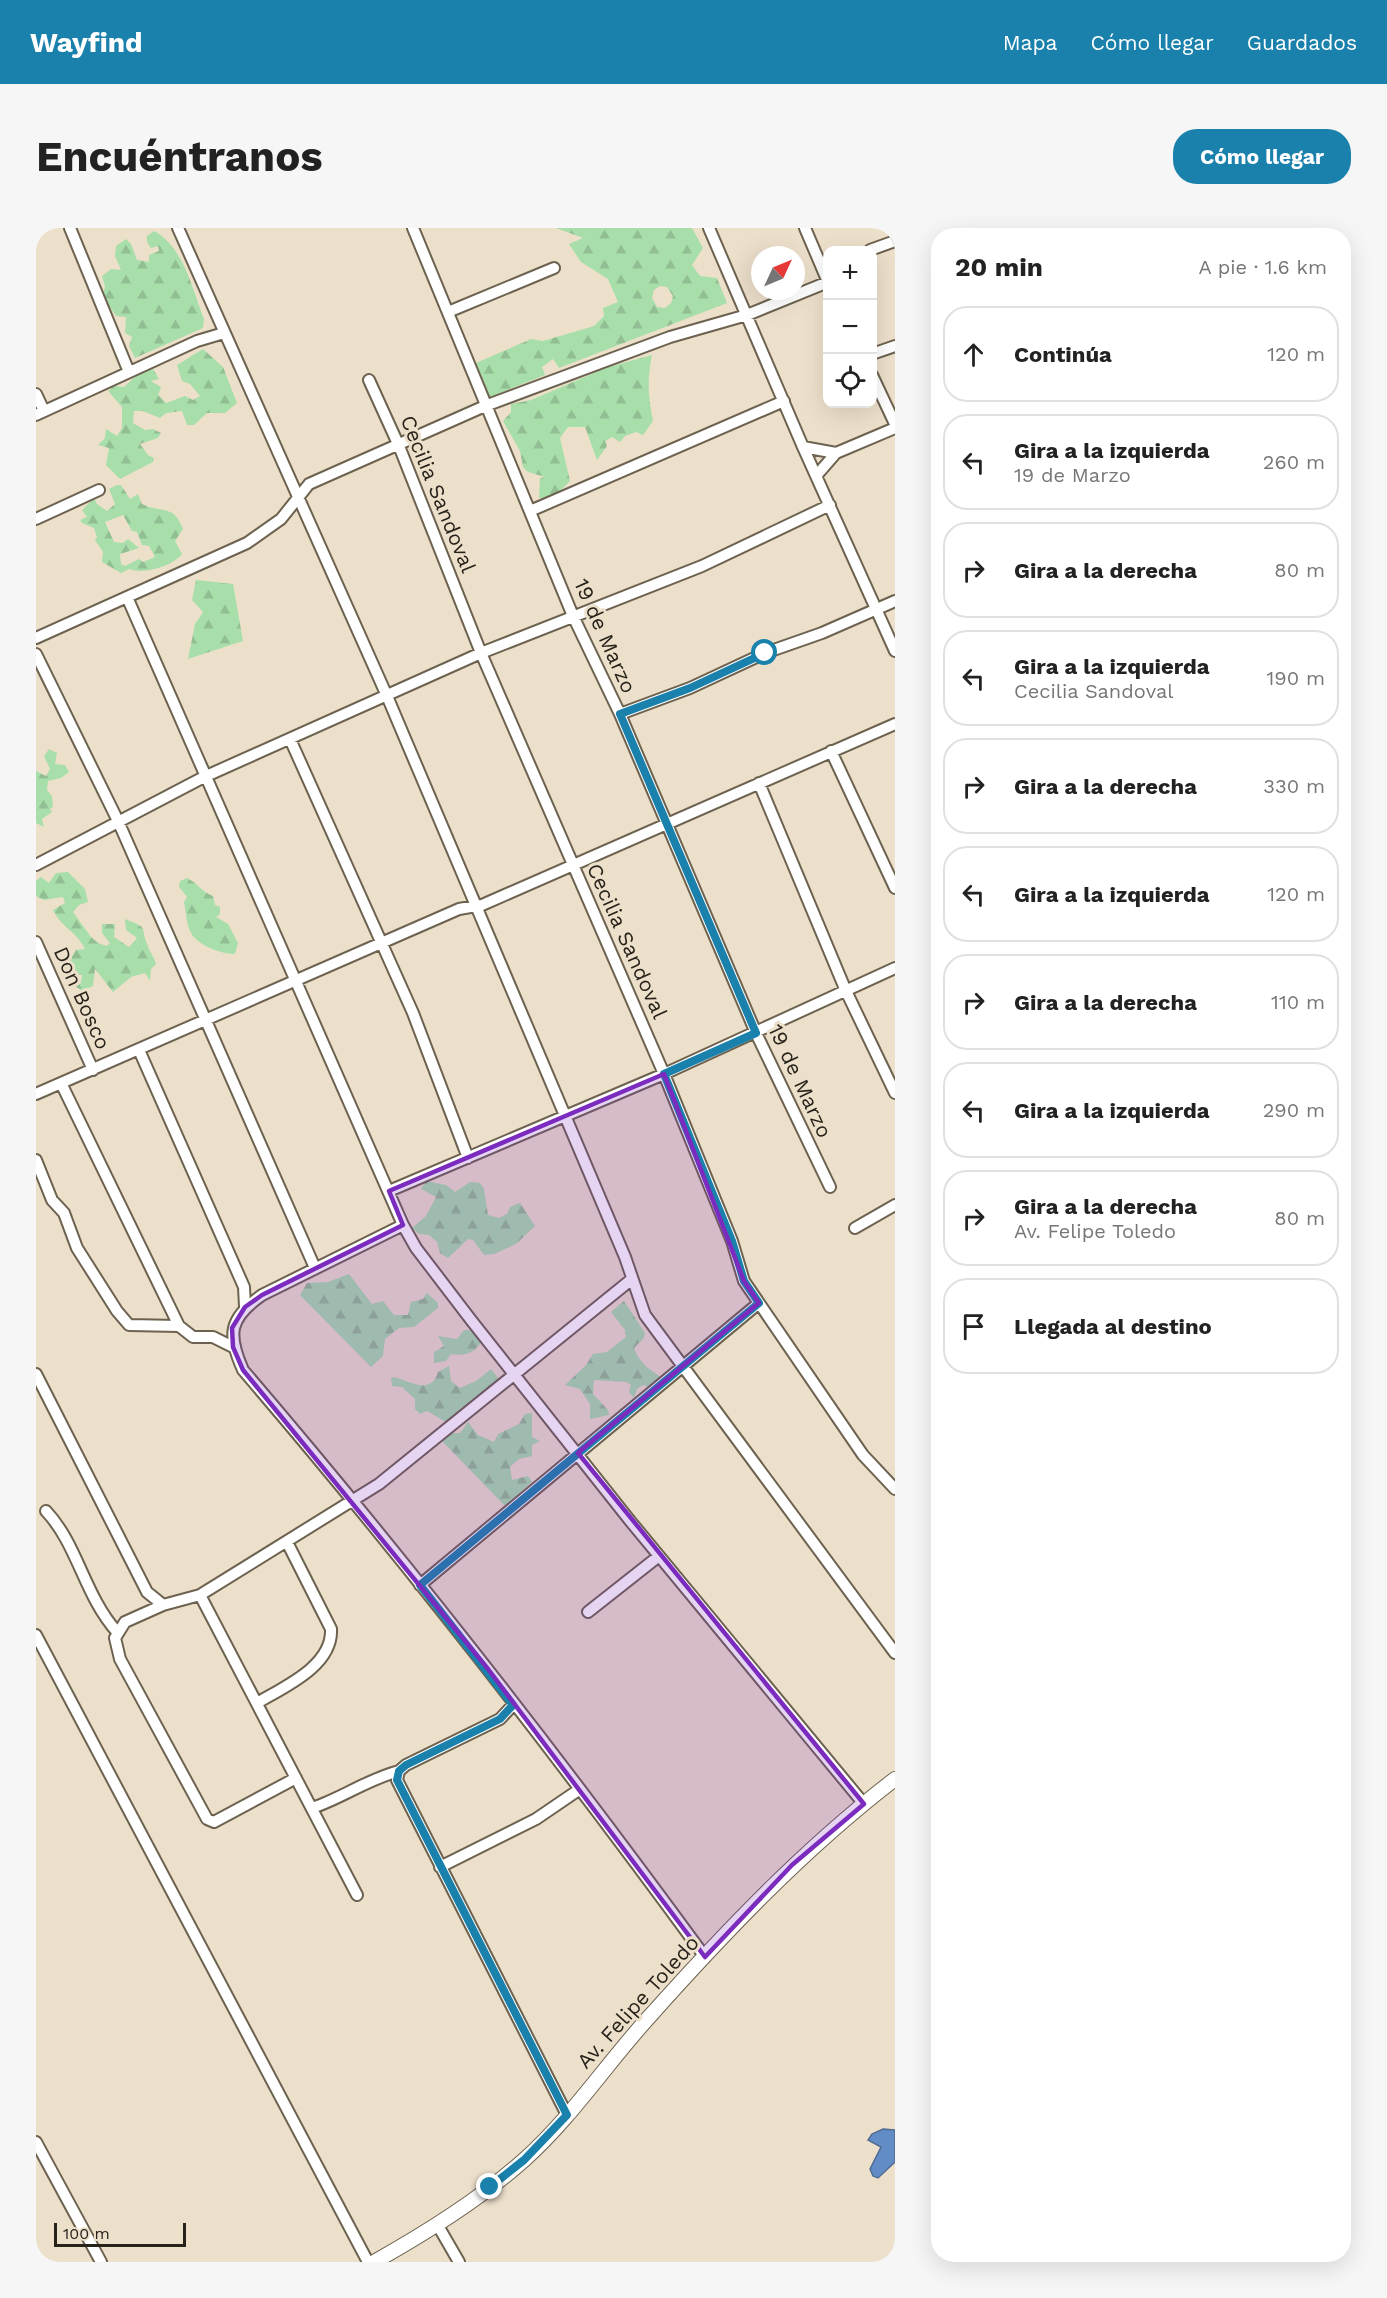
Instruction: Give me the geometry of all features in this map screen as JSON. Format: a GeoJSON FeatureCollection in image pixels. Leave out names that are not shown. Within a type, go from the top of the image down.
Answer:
{"type":"FeatureCollection","features":[{"type":"Feature","properties":{"kind":"main road","name":"Av. Felipe Toledo"},"geometry":{"type":"LineString","coordinates":[[374,2262],[438,2224],[524,2160],[567,2115],[650,2016],[784,1874],[895,1779]]}},
{"type":"Feature","properties":{"kind":"street"},"geometry":{"type":"LineString","coordinates":[[70,228],[129,372]]}},
{"type":"Feature","properties":{"kind":"street"},"geometry":{"type":"LineString","coordinates":[[178,228],[478,905],[567,1117],[645,1315],[895,1653]]}},
{"type":"Feature","properties":{"kind":"street","name":"19 de Marzo"},"geometry":{"type":"LineString","coordinates":[[413,228],[573,615],[620,714],[756,1033],[830,1187]]}},
{"type":"Feature","properties":{"kind":"street"},"geometry":{"type":"LineString","coordinates":[[709,228],[803,447],[895,651]]}},
{"type":"Feature","properties":{"kind":"street"},"geometry":{"type":"LineString","coordinates":[[805,228],[823,264]]}},
{"type":"Feature","properties":{"kind":"street"},"geometry":{"type":"LineString","coordinates":[[877,247],[895,241]]}},
{"type":"Feature","properties":{"kind":"street"},"geometry":{"type":"LineString","coordinates":[[448,312],[554,268]]}},
{"type":"Feature","properties":{"kind":"street"},"geometry":{"type":"LineString","coordinates":[[36,638],[247,543],[281,519],[309,484],[485,406],[670,337],[747,315],[823,284]]}},
{"type":"Feature","properties":{"kind":"street"},"geometry":{"type":"LineString","coordinates":[[36,394],[40,413],[196,341],[224,333]]}},
{"type":"Feature","properties":{"kind":"street"},"geometry":{"type":"LineString","coordinates":[[877,353],[895,346]]}},
{"type":"Feature","properties":{"kind":"street","name":"Cecilia Sandoval"},"geometry":{"type":"LineString","coordinates":[[369,380],[399,446],[481,653],[664,1074],[732,1241],[744,1281],[863,1455],[895,1489]]}},
{"type":"Feature","properties":{"kind":"street"},"geometry":{"type":"LineString","coordinates":[[816,476],[836,453],[895,426],[877,384]]}},
{"type":"Feature","properties":{"kind":"street"},"geometry":{"type":"LineString","coordinates":[[530,511],[784,401]]}},
{"type":"Feature","properties":{"kind":"street"},"geometry":{"type":"LineString","coordinates":[[803,447],[836,453]]}},
{"type":"Feature","properties":{"kind":"street"},"geometry":{"type":"LineString","coordinates":[[36,519],[99,490]]}},
{"type":"Feature","properties":{"kind":"street"},"geometry":{"type":"LineString","coordinates":[[36,865],[204,777],[481,653],[573,615],[702,567],[830,505]]}},
{"type":"Feature","properties":{"kind":"street"},"geometry":{"type":"LineString","coordinates":[[127,597],[204,777],[388,1191],[403,1224],[423,1257],[659,1556],[864,1804]]}},
{"type":"Feature","properties":{"kind":"street"},"geometry":{"type":"LineString","coordinates":[[620,714],[690,688],[895,600]]}},
{"type":"Feature","properties":{"kind":"street"},"geometry":{"type":"LineString","coordinates":[[36,654],[118,821],[315,1268]]}},
{"type":"Feature","properties":{"kind":"street"},"geometry":{"type":"LineString","coordinates":[[36,1095],[459,909],[478,905],[895,724]]}},
{"type":"Feature","properties":{"kind":"street"},"geometry":{"type":"LineString","coordinates":[[290,739],[413,1013],[468,1158]]}},
{"type":"Feature","properties":{"kind":"street"},"geometry":{"type":"LineString","coordinates":[[831,751],[895,888]]}},
{"type":"Feature","properties":{"kind":"street"},"geometry":{"type":"LineString","coordinates":[[759,783],[846,991],[895,1093]]}},
{"type":"Feature","properties":{"kind":"street","name":"Don Bosco"},"geometry":{"type":"LineString","coordinates":[[36,942],[93,1070]]}},
{"type":"Feature","properties":{"kind":"street"},"geometry":{"type":"LineString","coordinates":[[388,1191],[567,1117],[895,968]]}},
{"type":"Feature","properties":{"kind":"street"},"geometry":{"type":"LineString","coordinates":[[138,1050],[244,1287],[244,1307]]}},
{"type":"Feature","properties":{"kind":"street"},"geometry":{"type":"LineString","coordinates":[[61,1083],[179,1326],[193,1337],[213,1337],[233,1347]]}},
{"type":"Feature","properties":{"kind":"street"},"geometry":{"type":"LineString","coordinates":[[36,1160],[52,1200],[64,1213],[77,1248],[117,1311],[129,1325],[179,1326]]}},
{"type":"Feature","properties":{"kind":"street"},"geometry":{"type":"LineString","coordinates":[[855,1228],[895,1205]]}},
{"type":"Feature","properties":{"kind":"street"},"geometry":{"type":"LineString","coordinates":[[403,1224],[262,1295],[244,1307],[232,1328],[233,1347],[243,1370],[355,1501],[580,1789],[705,1957]]}},
{"type":"Feature","properties":{"kind":"street"},"geometry":{"type":"LineString","coordinates":[[296,1778],[214,1822],[207,1819],[120,1659],[116,1645],[117,1632],[125,1622],[146,1611],[200,1595],[355,1501],[632,1279]]}},
{"type":"Feature","properties":{"kind":"street"},"geometry":{"type":"LineString","coordinates":[[420,1585],[759,1303]]}},
{"type":"Feature","properties":{"kind":"street"},"geometry":{"type":"LineString","coordinates":[[36,1374],[147,1592],[163,1605]]}},
{"type":"Feature","properties":{"kind":"street"},"geometry":{"type":"LineString","coordinates":[[46,1511],[57,1522],[90,1594],[104,1617],[117,1632]]}},
{"type":"Feature","properties":{"kind":"street"},"geometry":{"type":"LineString","coordinates":[[257,1703],[313,1667],[332,1638],[331,1629],[287,1542]]}},
{"type":"Feature","properties":{"kind":"street"},"geometry":{"type":"LineString","coordinates":[[588,1612],[659,1556]]}},
{"type":"Feature","properties":{"kind":"street"},"geometry":{"type":"LineString","coordinates":[[146,1611],[147,1592]]}},
{"type":"Feature","properties":{"kind":"street"},"geometry":{"type":"LineString","coordinates":[[200,1595],[357,1895]]}},
{"type":"Feature","properties":{"kind":"street"},"geometry":{"type":"LineString","coordinates":[[36,1635],[368,2262]]}},
{"type":"Feature","properties":{"kind":"street"},"geometry":{"type":"LineString","coordinates":[[312,1808],[338,1799],[378,1776],[399,1771],[406,1765],[500,1719],[513,1705]]}},
{"type":"Feature","properties":{"kind":"street"},"geometry":{"type":"LineString","coordinates":[[399,1771],[397,1780],[567,2115]]}},
{"type":"Feature","properties":{"kind":"street"},"geometry":{"type":"LineString","coordinates":[[440,1867],[537,1819],[580,1789]]}},
{"type":"Feature","properties":{"kind":"street"},"geometry":{"type":"LineString","coordinates":[[36,2142],[101,2262]]}},
{"type":"Feature","properties":{"kind":"street"},"geometry":{"type":"LineString","coordinates":[[438,2224],[459,2262]]}},
{"type":"Feature","properties":{"kind":"highlighted area"},"geometry":{"type":"Polygon","coordinates":[[[664,1074],[744,1281],[759,1303],[578,1453],[864,1804],[792,1865],[705,1957],[488,1669],[243,1370],[233,1347],[232,1328],[245,1307],[262,1295],[403,1225],[389,1191],[664,1074]]]}},
{"type":"Feature","properties":{"kind":"green space"},"geometry":{"type":"Polygon","coordinates":[[[556,228],[692,228],[703,248],[692,265],[700,276],[717,278],[727,303],[559,368],[553,359],[542,367],[545,375],[490,397],[476,363],[531,339],[543,341],[594,326],[604,316],[603,308],[618,302],[608,279],[581,262],[569,244],[583,238],[556,228]],[[660,286],[654,290],[652,298],[657,307],[665,308],[671,303],[673,296],[667,287],[660,286]]]}},
{"type":"Feature","properties":{"kind":"green space"},"geometry":{"type":"Polygon","coordinates":[[[154,231],[173,247],[180,258],[204,319],[203,328],[135,358],[129,346],[132,337],[125,333],[126,317],[116,316],[102,296],[105,287],[102,276],[111,269],[121,270],[115,256],[116,246],[126,239],[131,244],[137,260],[149,262],[149,255],[159,251],[158,246],[151,248],[147,242],[147,236],[154,231]]]}},
{"type":"Feature","properties":{"kind":"green space"},"geometry":{"type":"Polygon","coordinates":[[[203,349],[223,367],[237,403],[225,413],[207,413],[194,425],[187,425],[182,411],[166,413],[160,418],[143,411],[134,411],[133,423],[145,430],[153,429],[161,433],[158,438],[140,444],[148,455],[154,458],[153,462],[120,479],[106,465],[109,448],[98,445],[105,438],[106,429],[117,436],[122,428],[122,407],[108,391],[114,386],[124,387],[139,373],[153,369],[159,379],[151,381],[161,387],[158,395],[166,403],[185,396],[193,400],[200,396],[190,384],[182,381],[177,365],[203,349]]]}},
{"type":"Feature","properties":{"kind":"green space"},"geometry":{"type":"Polygon","coordinates":[[[652,355],[649,388],[653,421],[643,435],[636,432],[625,436],[620,442],[612,437],[605,441],[607,446],[597,460],[585,427],[568,427],[560,438],[570,481],[560,491],[544,500],[539,497],[540,478],[545,477],[528,472],[523,467],[520,451],[503,421],[511,412],[511,404],[531,400],[608,367],[652,355]]]}},
{"type":"Feature","properties":{"kind":"green space"},"geometry":{"type":"Polygon","coordinates":[[[121,485],[130,499],[138,494],[142,504],[171,512],[183,529],[175,541],[182,554],[165,566],[142,571],[129,569],[121,573],[102,562],[103,552],[95,540],[97,537],[94,528],[80,520],[87,517],[82,510],[94,498],[97,504],[107,511],[115,504],[109,489],[121,485]],[[123,515],[105,522],[114,542],[123,543],[128,539],[139,548],[120,554],[121,564],[125,566],[139,559],[143,562],[155,557],[149,546],[142,545],[137,532],[132,531],[123,515]]]}},
{"type":"Feature","properties":{"kind":"green space"},"geometry":{"type":"Polygon","coordinates":[[[196,580],[233,584],[243,641],[188,659],[195,624],[203,612],[192,600],[196,580]]]}},
{"type":"Feature","properties":{"kind":"green space"},"geometry":{"type":"Polygon","coordinates":[[[49,749],[57,753],[55,764],[65,765],[69,772],[61,778],[48,781],[47,790],[52,796],[53,807],[50,809],[52,812],[42,819],[44,827],[36,823],[36,771],[46,776],[50,769],[44,756],[49,749]]]}},
{"type":"Feature","properties":{"kind":"green space"},"geometry":{"type":"Polygon","coordinates":[[[68,872],[85,889],[88,902],[79,905],[73,912],[98,943],[107,946],[110,943],[102,933],[102,924],[115,924],[114,937],[129,947],[137,938],[126,930],[125,919],[143,929],[145,940],[156,964],[151,969],[150,981],[145,973],[131,977],[113,992],[95,969],[93,986],[82,991],[75,986],[81,983],[82,975],[61,974],[76,950],[85,949],[53,910],[65,903],[63,897],[44,900],[36,896],[36,881],[41,877],[49,883],[56,873],[68,872]]]}},
{"type":"Feature","properties":{"kind":"green space"},"geometry":{"type":"Polygon","coordinates":[[[187,878],[213,896],[215,905],[220,907],[220,914],[216,917],[228,924],[238,943],[235,954],[210,948],[193,936],[186,917],[184,902],[187,897],[179,887],[180,881],[187,878]]]}},
{"type":"Feature","properties":{"kind":"green space"},"geometry":{"type":"Polygon","coordinates":[[[426,1181],[446,1185],[455,1192],[470,1182],[480,1183],[484,1189],[488,1215],[499,1218],[507,1214],[510,1207],[520,1203],[535,1226],[516,1244],[494,1254],[484,1255],[473,1240],[468,1239],[448,1258],[440,1253],[437,1242],[429,1235],[419,1234],[412,1228],[426,1216],[436,1197],[421,1189],[426,1181]]]}},
{"type":"Feature","properties":{"kind":"green space"},"geometry":{"type":"Polygon","coordinates":[[[349,1274],[372,1304],[383,1301],[394,1315],[408,1315],[411,1302],[423,1299],[427,1293],[438,1303],[438,1308],[414,1327],[399,1328],[385,1339],[383,1356],[371,1367],[300,1295],[307,1283],[328,1282],[349,1274]]]}},
{"type":"Feature","properties":{"kind":"green space"},"geometry":{"type":"Polygon","coordinates":[[[624,1301],[645,1333],[644,1338],[634,1348],[636,1353],[646,1366],[663,1378],[654,1389],[643,1385],[637,1389],[634,1398],[629,1392],[631,1385],[626,1382],[594,1380],[593,1394],[608,1410],[609,1415],[590,1419],[590,1404],[580,1389],[565,1385],[586,1365],[593,1354],[607,1352],[626,1337],[625,1330],[611,1312],[624,1301]]]}},
{"type":"Feature","properties":{"kind":"green space"},"geometry":{"type":"Polygon","coordinates":[[[464,1330],[472,1330],[479,1335],[481,1342],[478,1346],[468,1353],[451,1354],[446,1361],[434,1363],[434,1352],[444,1346],[438,1336],[457,1339],[464,1330]]]}},
{"type":"Feature","properties":{"kind":"green space"},"geometry":{"type":"Polygon","coordinates":[[[449,1366],[451,1381],[460,1388],[476,1381],[491,1369],[499,1379],[446,1422],[427,1411],[420,1414],[415,1409],[415,1399],[402,1387],[392,1386],[391,1378],[394,1377],[413,1384],[425,1385],[435,1379],[438,1372],[449,1366]]]}},
{"type":"Feature","properties":{"kind":"green space"},"geometry":{"type":"Polygon","coordinates":[[[532,1413],[532,1437],[540,1441],[532,1445],[532,1456],[519,1459],[510,1467],[512,1480],[528,1476],[532,1482],[505,1506],[441,1440],[450,1433],[460,1433],[468,1422],[478,1435],[494,1442],[498,1434],[519,1424],[525,1414],[532,1413]]]}},
{"type":"Feature","properties":{"kind":"water"},"geometry":{"type":"Polygon","coordinates":[[[883,2129],[895,2130],[895,2162],[878,2178],[873,2176],[870,2169],[881,2147],[868,2140],[872,2134],[883,2129]]]}},
{"type":"Feature","properties":{"kind":"route"},"geometry":{"type":"LineString","coordinates":[[490,2187],[524,2160],[567,2115],[397,1780],[399,1771],[406,1765],[500,1719],[513,1705],[420,1585],[759,1303],[744,1281],[736,1262],[732,1241],[664,1074],[756,1033],[620,714],[690,688],[765,653]]}}]}
